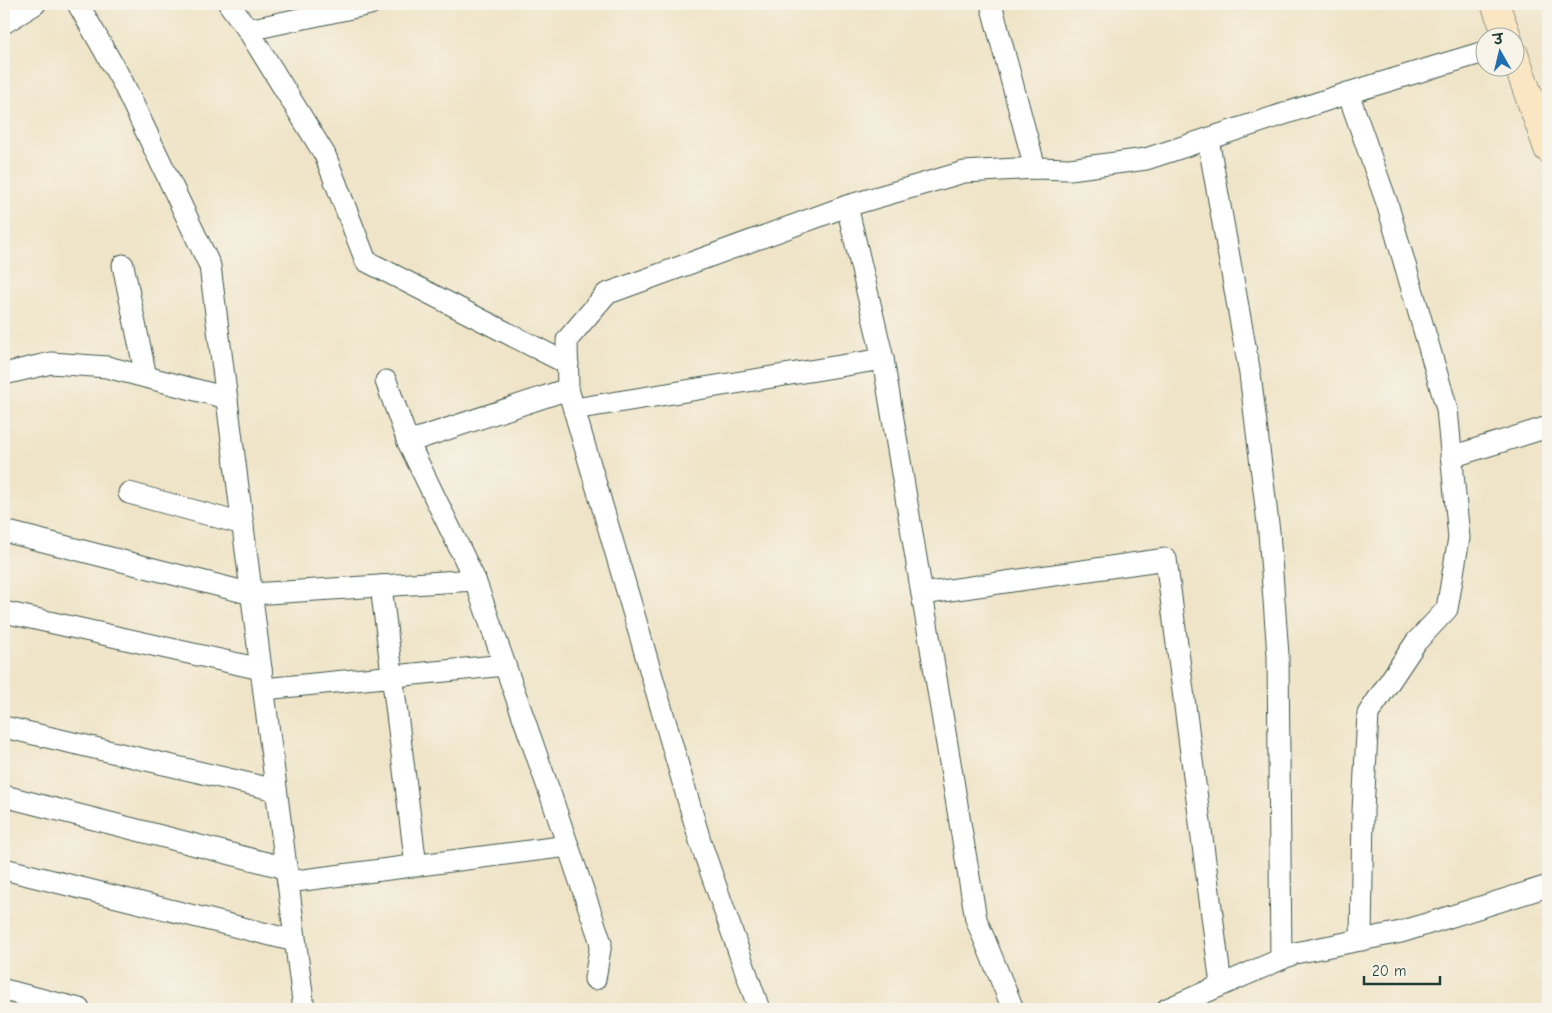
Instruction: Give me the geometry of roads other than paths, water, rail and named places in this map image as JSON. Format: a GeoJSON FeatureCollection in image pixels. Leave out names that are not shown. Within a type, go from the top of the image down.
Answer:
{"type":"FeatureCollection","features":[{"type":"Feature","properties":{"kind":"street"},"geometry":{"type":"LineString","coordinates":[[4,23],[35,4]]}},
{"type":"Feature","properties":{"kind":"street"},"geometry":{"type":"LineString","coordinates":[[78,4],[123,83],[210,266],[304,1009]]}},
{"type":"Feature","properties":{"kind":"street"},"geometry":{"type":"LineString","coordinates":[[229,4],[248,30],[325,155],[366,261],[568,364]]}},
{"type":"Feature","properties":{"kind":"street"},"geometry":{"type":"LineString","coordinates":[[248,30],[370,4]]}},
{"type":"Feature","properties":{"kind":"street"},"geometry":{"type":"LineString","coordinates":[[991,4],[1035,168]]}},
{"type":"Feature","properties":{"kind":"street"},"geometry":{"type":"LineString","coordinates":[[1495,4],[1504,28]]}},
{"type":"Feature","properties":{"kind":"street"},"geometry":{"type":"LineString","coordinates":[[760,1009],[701,844],[574,409],[568,388],[567,340],[606,294],[847,206],[964,172],[1035,168],[1070,169],[1146,159],[1348,93],[1474,55]]}},
{"type":"Feature","properties":{"kind":"street"},"geometry":{"type":"LineString","coordinates":[[1523,78],[1548,149]]}},
{"type":"Feature","properties":{"kind":"street"},"geometry":{"type":"LineString","coordinates":[[1348,93],[1387,203],[1447,409],[1459,538],[1447,609],[1416,642],[1368,714],[1363,811],[1361,940]]}},
{"type":"Feature","properties":{"kind":"street"},"geometry":{"type":"LineString","coordinates":[[1208,139],[1250,374],[1269,532],[1278,655],[1281,959]]}},
{"type":"Feature","properties":{"kind":"street"},"geometry":{"type":"LineString","coordinates":[[847,206],[883,359],[976,919],[1013,1009]]}},
{"type":"Feature","properties":{"kind":"street"},"geometry":{"type":"LineString","coordinates":[[123,265],[146,377]]}},
{"type":"Feature","properties":{"kind":"street"},"geometry":{"type":"LineString","coordinates":[[574,409],[883,359]]}},
{"type":"Feature","properties":{"kind":"street"},"geometry":{"type":"LineString","coordinates":[[4,374],[51,363],[107,367],[227,398]]}},
{"type":"Feature","properties":{"kind":"street"},"geometry":{"type":"LineString","coordinates":[[386,381],[408,442],[475,580],[505,665],[600,943],[596,979]]}},
{"type":"Feature","properties":{"kind":"street"},"geometry":{"type":"LineString","coordinates":[[408,442],[568,388]]}},
{"type":"Feature","properties":{"kind":"street"},"geometry":{"type":"LineString","coordinates":[[1451,457],[1548,427]]}},
{"type":"Feature","properties":{"kind":"street"},"geometry":{"type":"LineString","coordinates":[[129,494],[243,524]]}},
{"type":"Feature","properties":{"kind":"street"},"geometry":{"type":"LineString","coordinates":[[4,531],[252,594],[475,580]]}},
{"type":"Feature","properties":{"kind":"street"},"geometry":{"type":"LineString","coordinates":[[922,594],[1166,558],[1221,985]]}},
{"type":"Feature","properties":{"kind":"street"},"geometry":{"type":"LineString","coordinates":[[381,586],[416,866]]}},
{"type":"Feature","properties":{"kind":"street"},"geometry":{"type":"LineString","coordinates":[[4,612],[262,679],[392,676],[505,665]]}},
{"type":"Feature","properties":{"kind":"street"},"geometry":{"type":"LineString","coordinates":[[4,727],[276,790]]}},
{"type":"Feature","properties":{"kind":"street"},"geometry":{"type":"LineString","coordinates":[[4,796],[287,875],[416,866],[568,846]]}},
{"type":"Feature","properties":{"kind":"street"},"geometry":{"type":"LineString","coordinates":[[4,870],[295,941]]}},
{"type":"Feature","properties":{"kind":"street"},"geometry":{"type":"LineString","coordinates":[[1172,1008],[1295,953],[1401,932],[1548,886]]}},
{"type":"Feature","properties":{"kind":"street"},"geometry":{"type":"LineString","coordinates":[[4,990],[79,1009]]}}]}
